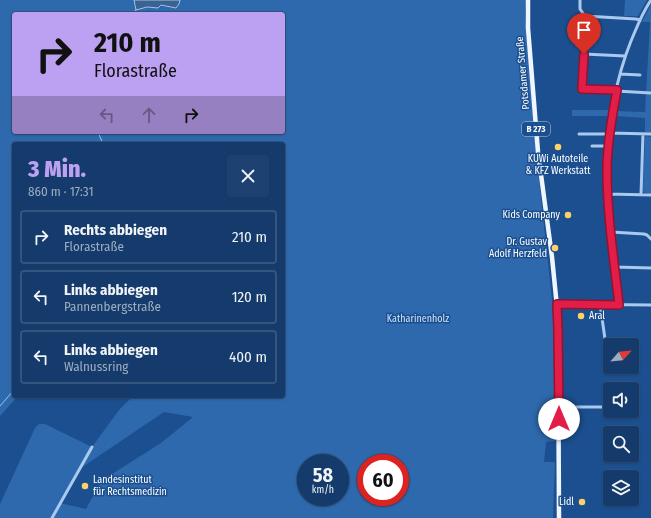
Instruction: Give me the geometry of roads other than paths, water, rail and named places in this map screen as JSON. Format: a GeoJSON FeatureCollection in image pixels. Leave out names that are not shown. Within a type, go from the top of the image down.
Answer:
{"type":"FeatureCollection","features":[{"type":"Feature","properties":{"kind":"main road","name":"Potsdamer Straße"},"geometry":{"type":"LineString","coordinates":[[528,0],[528,31],[538,152],[557,304],[559,518]]}},
{"type":"Feature","properties":{"kind":"street"},"geometry":{"type":"LineString","coordinates":[[580,0],[580,9],[585,16],[582,89],[651,92]]}},
{"type":"Feature","properties":{"kind":"street"},"geometry":{"type":"LineString","coordinates":[[619,305],[610,232],[608,194],[607,169],[610,134],[620,74],[625,56],[640,20],[651,0]]}},
{"type":"Feature","properties":{"kind":"street"},"geometry":{"type":"LineString","coordinates":[[585,16],[640,20]]}},
{"type":"Feature","properties":{"kind":"street"},"geometry":{"type":"LineString","coordinates":[[584,54],[625,56]]}},
{"type":"Feature","properties":{"kind":"street"},"geometry":{"type":"LineString","coordinates":[[620,74],[640,75]]}},
{"type":"Feature","properties":{"kind":"street"},"geometry":{"type":"LineString","coordinates":[[579,134],[651,134]]}},
{"type":"Feature","properties":{"kind":"street"},"geometry":{"type":"LineString","coordinates":[[641,195],[643,134]]}},
{"type":"Feature","properties":{"kind":"street"},"geometry":{"type":"LineString","coordinates":[[592,146],[609,146]]}},
{"type":"Feature","properties":{"kind":"street"},"geometry":{"type":"LineString","coordinates":[[608,194],[651,195]]}},
{"type":"Feature","properties":{"kind":"street"},"geometry":{"type":"LineString","coordinates":[[610,232],[644,234],[651,239]]}},
{"type":"Feature","properties":{"kind":"street"},"geometry":{"type":"LineString","coordinates":[[615,267],[651,268]]}},
{"type":"Feature","properties":{"kind":"street"},"geometry":{"type":"LineString","coordinates":[[557,304],[651,305]]}},
{"type":"Feature","properties":{"kind":"street"},"geometry":{"type":"LineString","coordinates":[[600,304],[605,338]]}},
{"type":"Feature","properties":{"kind":"street"},"geometry":{"type":"LineString","coordinates":[[559,407],[603,407]]}},
{"type":"Feature","properties":{"kind":"street"},"geometry":{"type":"LineString","coordinates":[[52,518],[92,448]]}},
{"type":"Feature","properties":{"kind":"waterway"},"geometry":{"type":"LineString","coordinates":[[99,134],[102,142]]}},
{"type":"Feature","properties":{"kind":"waterway"},"geometry":{"type":"LineString","coordinates":[[0,406],[12,392]]}},
{"type":"Feature","properties":{"kind":"place","name":"KUWi Autoteile & KFZ Werkstatt"},"geometry":{"type":"Point","coordinates":[558,147]}},
{"type":"Feature","properties":{"kind":"place","name":"Kids Company"},"geometry":{"type":"Point","coordinates":[568,215]}},
{"type":"Feature","properties":{"kind":"place","name":"Dr. Gustav Adolf Herzfeld"},"geometry":{"type":"Point","coordinates":[555,248]}},
{"type":"Feature","properties":{"kind":"place","name":"Aral"},"geometry":{"type":"Point","coordinates":[581,316]}},
{"type":"Feature","properties":{"kind":"place","name":"Landesinstitut für Rechtsmedizin"},"geometry":{"type":"Point","coordinates":[85,486]}},
{"type":"Feature","properties":{"kind":"place","name":"Lidl"},"geometry":{"type":"Point","coordinates":[582,502]}},
{"type":"Feature","properties":{"kind":"park label","name":"Katharinenholz"},"geometry":{"type":"Point","coordinates":[418,319]}}]}
